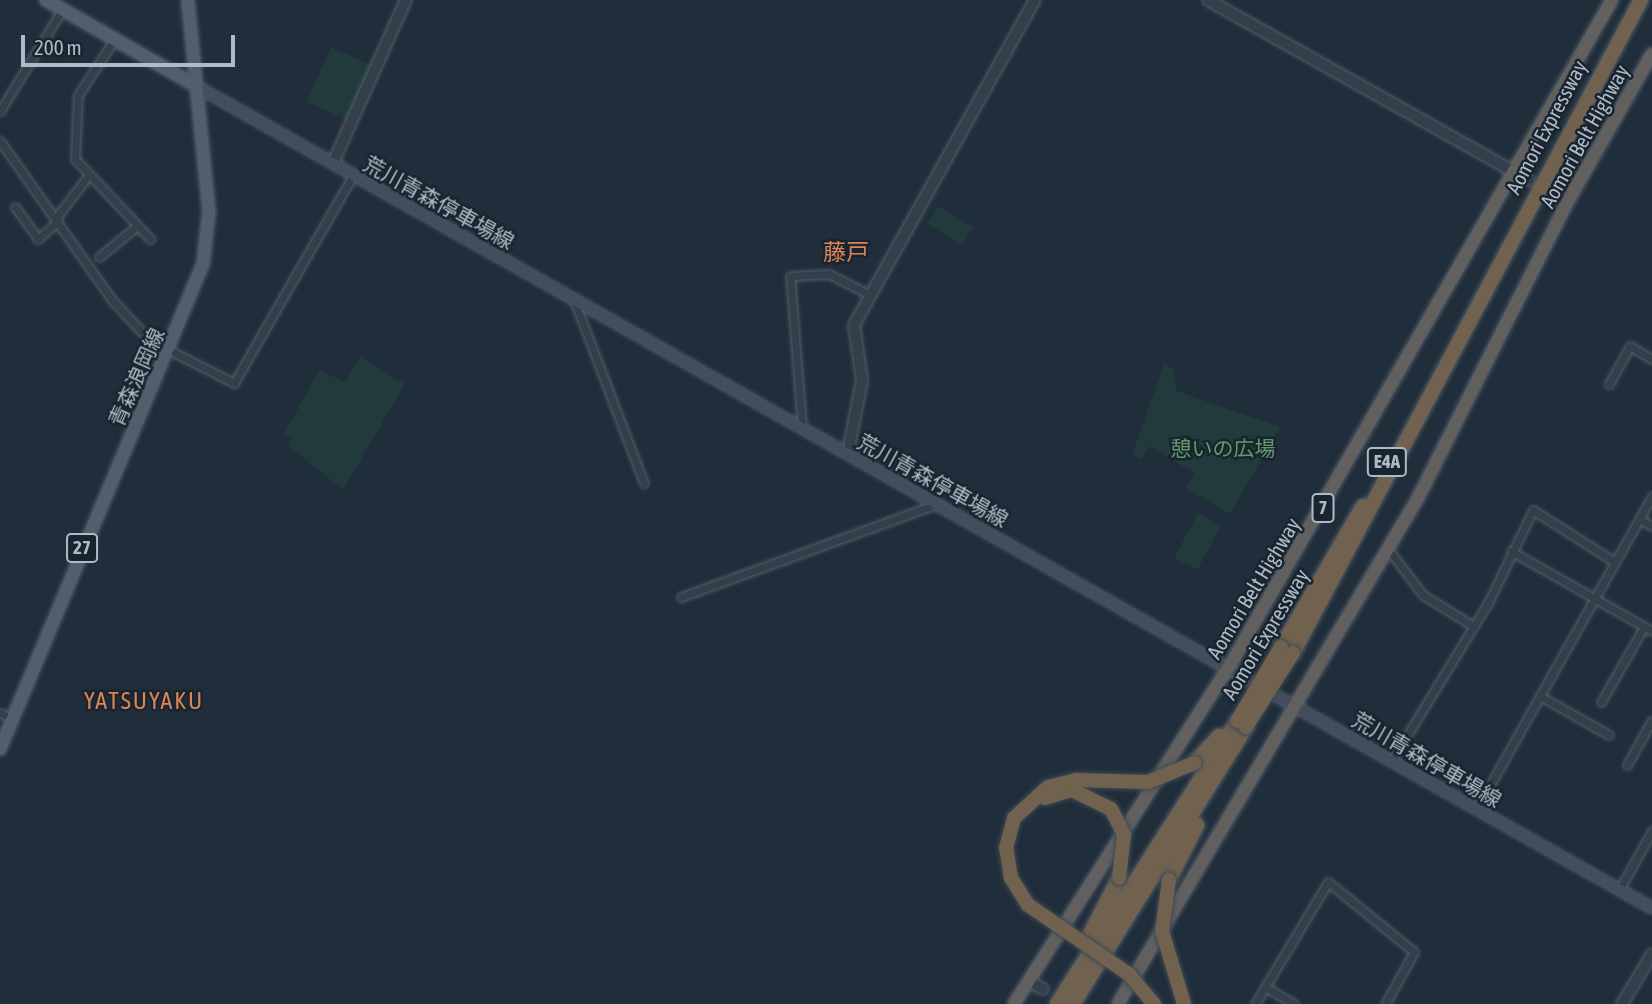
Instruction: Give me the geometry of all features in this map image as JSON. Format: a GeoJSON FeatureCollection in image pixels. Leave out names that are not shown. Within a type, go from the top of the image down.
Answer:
{"type":"FeatureCollection","features":[{"type":"Feature","properties":{"kind":"highway","name":"Aomori Belt Highway"},"geometry":{"type":"LineString","coordinates":[[1014,1004],[1228,667],[1515,173],[1612,0]]}},
{"type":"Feature","properties":{"kind":"highway","name":"Aomori Expressway"},"geometry":{"type":"LineString","coordinates":[[1055,1004],[1287,654],[1641,0]]}},
{"type":"Feature","properties":{"kind":"highway","name":"Aomori Belt Highway"},"geometry":{"type":"LineString","coordinates":[[1118,1004],[1388,549],[1568,201],[1652,54]]}},
{"type":"Feature","properties":{"kind":"highway","name":"Aomori Expressway"},"geometry":{"type":"LineString","coordinates":[[1073,1004],[1241,724],[1263,678],[1287,654]]}},
{"type":"Feature","properties":{"kind":"highway"},"geometry":{"type":"LineString","coordinates":[[1154,1004],[1130,975],[1028,905],[1007,865],[1009,832],[1023,806],[1048,786],[1076,780],[1148,782],[1194,763],[1241,724]]}},
{"type":"Feature","properties":{"kind":"highway"},"geometry":{"type":"LineString","coordinates":[[1184,1004],[1162,931],[1169,880],[1241,724]]}},
{"type":"Feature","properties":{"kind":"highway"},"geometry":{"type":"LineString","coordinates":[[1055,1004],[1119,878],[1124,835],[1100,799],[1060,792],[1026,816],[1014,857],[1031,896],[1134,968],[1164,1004]]}},
{"type":"Feature","properties":{"kind":"main road"},"geometry":{"type":"LineString","coordinates":[[46,0],[196,86]]}},
{"type":"Feature","properties":{"kind":"main road","name":"青森浪岡線"},"geometry":{"type":"LineString","coordinates":[[0,749],[6,716],[197,285],[208,230],[188,0]]}},
{"type":"Feature","properties":{"kind":"main road","name":"荒川青森停車場線"},"geometry":{"type":"LineString","coordinates":[[196,86],[1652,908]]}},
{"type":"Feature","properties":{"kind":"street"},"geometry":{"type":"LineString","coordinates":[[333,163],[406,0]]}},
{"type":"Feature","properties":{"kind":"street"},"geometry":{"type":"LineString","coordinates":[[848,453],[862,380],[854,325],[1035,0]]}},
{"type":"Feature","properties":{"kind":"street"},"geometry":{"type":"LineString","coordinates":[[1208,0],[1529,180]]}},
{"type":"Feature","properties":{"kind":"street"},"geometry":{"type":"LineString","coordinates":[[0,111],[62,10]]}},
{"type":"Feature","properties":{"kind":"street"},"geometry":{"type":"LineString","coordinates":[[114,40],[78,95],[75,159],[88,176],[150,239]]}},
{"type":"Feature","properties":{"kind":"street"},"geometry":{"type":"LineString","coordinates":[[0,141],[113,301],[167,354],[234,383],[353,175]]}},
{"type":"Feature","properties":{"kind":"street"},"geometry":{"type":"LineString","coordinates":[[15,206],[38,239],[57,220],[88,176]]}},
{"type":"Feature","properties":{"kind":"street"},"geometry":{"type":"LineString","coordinates":[[1547,190],[1568,201]]}},
{"type":"Feature","properties":{"kind":"street"},"geometry":{"type":"LineString","coordinates":[[99,257],[137,226]]}},
{"type":"Feature","properties":{"kind":"street"},"geometry":{"type":"LineString","coordinates":[[802,427],[790,276],[829,274],[870,295]]}},
{"type":"Feature","properties":{"kind":"street"},"geometry":{"type":"LineString","coordinates":[[574,300],[644,483]]}},
{"type":"Feature","properties":{"kind":"street"},"geometry":{"type":"LineString","coordinates":[[1609,384],[1630,346],[1652,359]]}},
{"type":"Feature","properties":{"kind":"street"},"geometry":{"type":"LineString","coordinates":[[1476,810],[1652,496]]}},
{"type":"Feature","properties":{"kind":"street"},"geometry":{"type":"LineString","coordinates":[[681,597],[937,504]]}},
{"type":"Feature","properties":{"kind":"street"},"geometry":{"type":"LineString","coordinates":[[1392,760],[1474,626],[1533,510],[1615,562]]}},
{"type":"Feature","properties":{"kind":"street"},"geometry":{"type":"LineString","coordinates":[[1639,519],[1652,526]]}},
{"type":"Feature","properties":{"kind":"street"},"geometry":{"type":"LineString","coordinates":[[1388,549],[1423,594],[1474,626]]}},
{"type":"Feature","properties":{"kind":"street"},"geometry":{"type":"LineString","coordinates":[[1511,551],[1652,631]]}},
{"type":"Feature","properties":{"kind":"street"},"geometry":{"type":"LineString","coordinates":[[1601,702],[1644,627]]}},
{"type":"Feature","properties":{"kind":"street"},"geometry":{"type":"LineString","coordinates":[[1540,696],[1609,735]]}},
{"type":"Feature","properties":{"kind":"street"},"geometry":{"type":"LineString","coordinates":[[1627,765],[1651,724]]}},
{"type":"Feature","properties":{"kind":"street"},"geometry":{"type":"LineString","coordinates":[[1619,890],[1652,831]]}},
{"type":"Feature","properties":{"kind":"street"},"geometry":{"type":"LineString","coordinates":[[1255,1004],[1328,882],[1414,952],[1385,1004]]}},
{"type":"Feature","properties":{"kind":"street"},"geometry":{"type":"LineString","coordinates":[[1622,1004],[1652,954]]}},
{"type":"Feature","properties":{"kind":"street"},"geometry":{"type":"LineString","coordinates":[[1028,981],[1043,989]]}},
{"type":"Feature","properties":{"kind":"street"},"geometry":{"type":"LineString","coordinates":[[1265,987],[1295,1004]]}},
{"type":"Feature","properties":{"kind":"green space"},"geometry":{"type":"Polygon","coordinates":[[[331,47],[371,65],[347,120],[307,102],[331,47]]]}},
{"type":"Feature","properties":{"kind":"green space"},"geometry":{"type":"Polygon","coordinates":[[[938,206],[973,227],[962,245],[927,224],[938,206]]]}},
{"type":"Feature","properties":{"kind":"green space"},"geometry":{"type":"Polygon","coordinates":[[[360,357],[405,384],[343,490],[288,445],[291,439],[284,434],[319,370],[345,382],[360,357]]]}},
{"type":"Feature","properties":{"kind":"green space","name":"憩いの広場"},"geometry":{"type":"Polygon","coordinates":[[[1164,364],[1173,369],[1177,391],[1280,427],[1230,514],[1186,488],[1194,473],[1150,446],[1141,460],[1132,455],[1164,364]]]}},
{"type":"Feature","properties":{"kind":"green space"},"geometry":{"type":"Polygon","coordinates":[[[1198,513],[1221,525],[1197,570],[1174,558],[1198,513]]]}},
{"type":"Feature","properties":{"kind":"district","name":"藤戸"},"geometry":{"type":"Point","coordinates":[846,252]}},
{"type":"Feature","properties":{"kind":"district","name":"YATSUYAKU"},"geometry":{"type":"Point","coordinates":[144,701]}}]}
